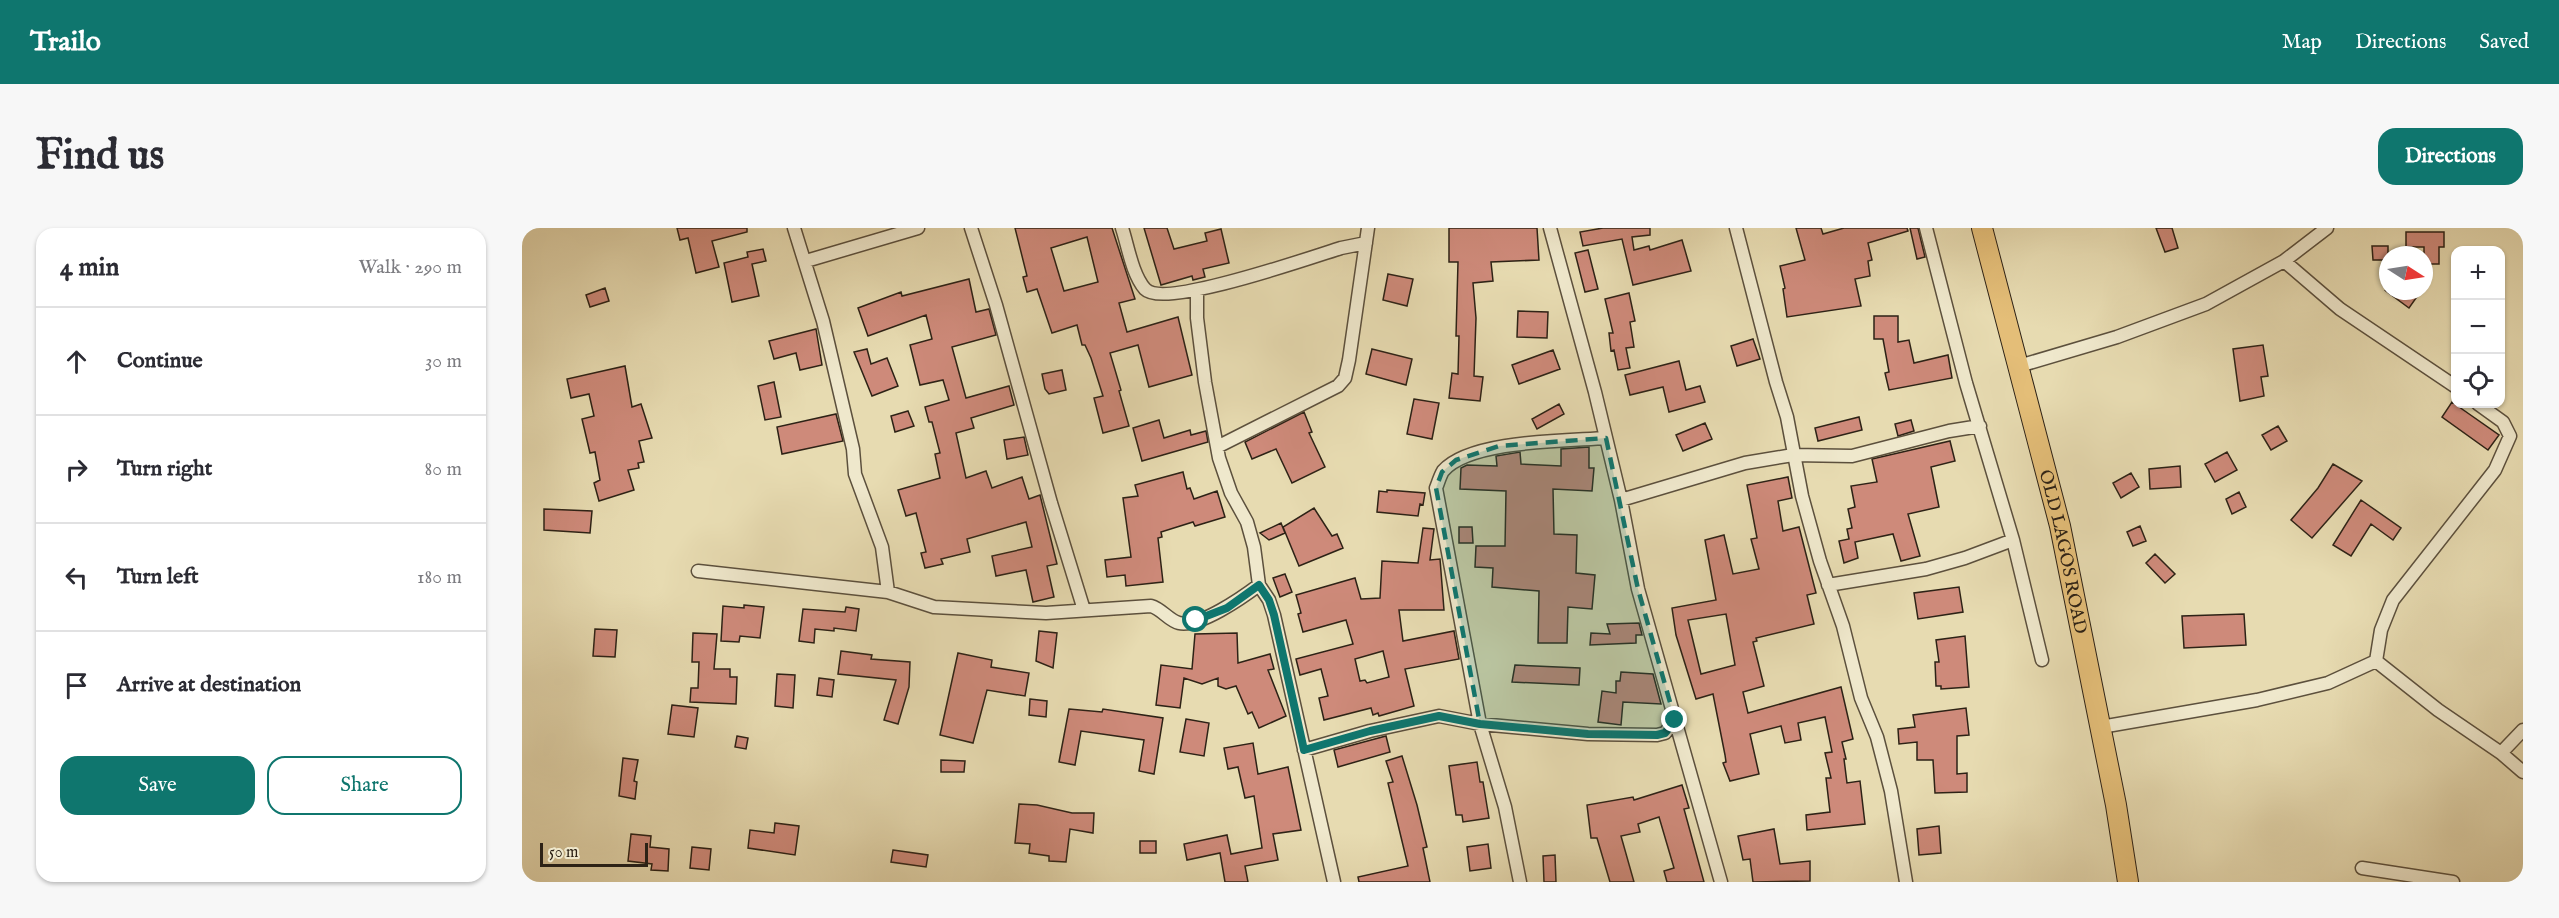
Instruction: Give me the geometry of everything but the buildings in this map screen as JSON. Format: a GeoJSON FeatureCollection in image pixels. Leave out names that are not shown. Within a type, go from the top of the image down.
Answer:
{"type":"FeatureCollection","features":[{"type":"Feature","properties":{"kind":"main road","name":"OLD LAGOS ROAD"},"geometry":{"type":"LineString","coordinates":[[1982,228],[2060,526],[2101,727],[2128,882]]}},
{"type":"Feature","properties":{"kind":"street"},"geometry":{"type":"LineString","coordinates":[[794,228],[824,321],[853,449],[855,474],[882,547],[888,592]]}},
{"type":"Feature","properties":{"kind":"street"},"geometry":{"type":"LineString","coordinates":[[806,261],[918,228]]}},
{"type":"Feature","properties":{"kind":"street"},"geometry":{"type":"LineString","coordinates":[[971,228],[996,305],[1051,503],[1084,610]]}},
{"type":"Feature","properties":{"kind":"street"},"geometry":{"type":"LineString","coordinates":[[1122,228],[1136,271],[1145,289],[1157,294],[1197,291],[1365,243]]}},
{"type":"Feature","properties":{"kind":"street"},"geometry":{"type":"LineString","coordinates":[[1217,447],[1338,387],[1345,378],[1368,228]]}},
{"type":"Feature","properties":{"kind":"street"},"geometry":{"type":"LineString","coordinates":[[1550,228],[1606,438],[1638,588],[1721,882]]}},
{"type":"Feature","properties":{"kind":"street"},"geometry":{"type":"LineString","coordinates":[[1736,228],[1787,417],[1802,496],[1828,585],[1843,626],[1861,698],[1877,737],[1891,791],[1906,882]]}},
{"type":"Feature","properties":{"kind":"street"},"geometry":{"type":"LineString","coordinates":[[1926,228],[2013,540],[2042,660]]}},
{"type":"Feature","properties":{"kind":"street"},"geometry":{"type":"LineString","coordinates":[[2019,366],[2117,337],[2206,304],[2284,261],[2327,228]]}},
{"type":"Feature","properties":{"kind":"street"},"geometry":{"type":"LineString","coordinates":[[2284,261],[2340,309],[2451,384]]}},
{"type":"Feature","properties":{"kind":"street"},"geometry":{"type":"LineString","coordinates":[[1197,291],[1205,382],[1217,447],[1231,493],[1247,522],[1252,538],[1259,585],[1269,600],[1274,615],[1334,882]]}},
{"type":"Feature","properties":{"kind":"street"},"geometry":{"type":"LineString","coordinates":[[2376,661],[2381,630],[2393,600],[2495,470],[2507,448],[2510,436],[2503,422],[2484,408]]}},
{"type":"Feature","properties":{"kind":"street"},"geometry":{"type":"LineString","coordinates":[[1621,500],[1745,464],[1793,455],[1852,456],[1949,431],[1980,426]]}},
{"type":"Feature","properties":{"kind":"street"},"geometry":{"type":"LineString","coordinates":[[1520,882],[1505,807],[1480,724],[1436,488],[1442,472],[1456,460],[1499,446],[1606,438]]}},
{"type":"Feature","properties":{"kind":"street"},"geometry":{"type":"LineString","coordinates":[[1828,585],[1926,569],[1965,558],[2013,540]]}},
{"type":"Feature","properties":{"kind":"street"},"geometry":{"type":"LineString","coordinates":[[698,571],[888,592],[934,607],[1046,613],[1151,606],[1160,609],[1180,623],[1189,623],[1227,608],[1259,585]]}},
{"type":"Feature","properties":{"kind":"street"},"geometry":{"type":"LineString","coordinates":[[2101,727],[2257,700],[2308,688],[2328,683],[2376,661]]}},
{"type":"Feature","properties":{"kind":"street"},"geometry":{"type":"LineString","coordinates":[[2376,661],[2438,710],[2501,753],[2523,772]]}},
{"type":"Feature","properties":{"kind":"street"},"geometry":{"type":"LineString","coordinates":[[1304,750],[1370,731],[1439,716],[1480,724],[1588,734],[1657,735],[1665,733],[1675,720]]}},
{"type":"Feature","properties":{"kind":"street"},"geometry":{"type":"LineString","coordinates":[[2501,753],[2523,730]]}},
{"type":"Feature","properties":{"kind":"street"},"geometry":{"type":"LineString","coordinates":[[2362,868],[2453,882]]}},
{"type":"Feature","properties":{"kind":"highlighted area"},"geometry":{"type":"Polygon","coordinates":[[[1606,438],[1638,589],[1675,720],[1665,733],[1588,734],[1480,724],[1436,488],[1442,472],[1456,460],[1499,446],[1606,438]]]}},
{"type":"Feature","properties":{"kind":"route"},"geometry":{"type":"LineString","coordinates":[[1196,620],[1227,608],[1259,585],[1269,600],[1274,615],[1304,750],[1370,731],[1439,716],[1480,724],[1588,734],[1657,735],[1665,733],[1675,720]]}}]}
